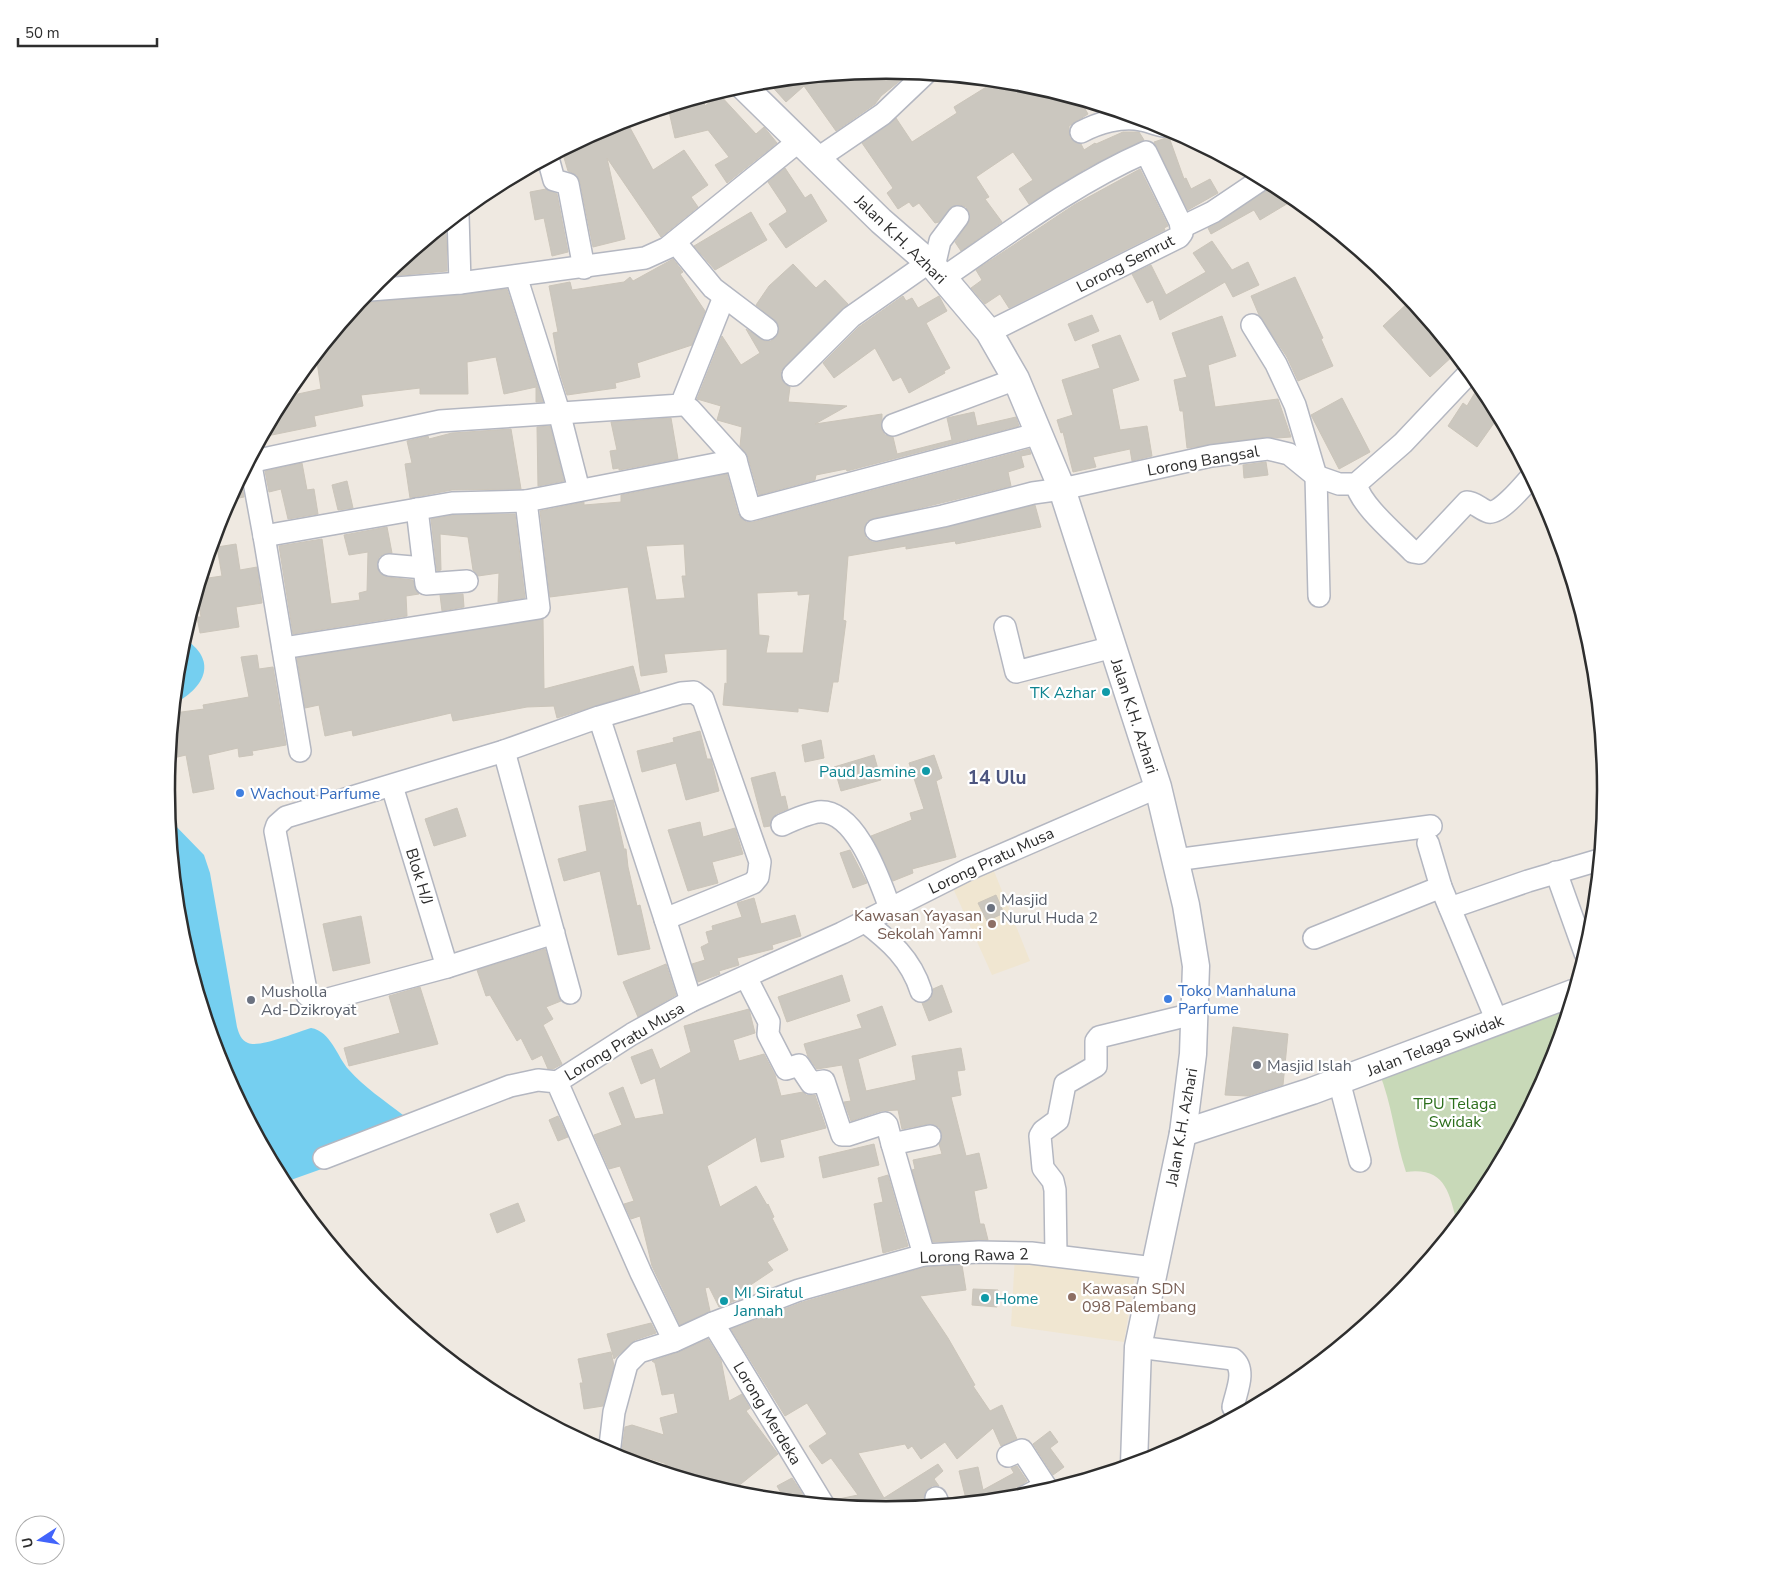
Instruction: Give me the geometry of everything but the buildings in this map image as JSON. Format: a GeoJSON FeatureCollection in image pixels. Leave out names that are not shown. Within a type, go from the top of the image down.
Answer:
{"type":"FeatureCollection","features":[{"type":"Feature","properties":{"kind":"street"},"geometry":{"type":"LineString","coordinates":[[381,289],[460,283],[584,268],[645,258],[675,242],[808,150],[883,114],[919,80]]}},
{"type":"Feature","properties":{"kind":"street","name":"Jalan K.H. Azhari"},"geometry":{"type":"LineString","coordinates":[[749,92],[881,221],[929,264],[989,332],[1016,379],[1062,489],[1158,787],[1186,905],[1196,966],[1193,1054],[1182,1133],[1138,1347],[1134,1456]]}},
{"type":"Feature","properties":{"kind":"street"},"geometry":{"type":"LineString","coordinates":[[1080,132],[1096,124],[1125,120]]}},
{"type":"Feature","properties":{"kind":"street","name":"Lorong Semrut"},"geometry":{"type":"LineString","coordinates":[[929,264],[1051,204],[1108,168],[1146,152],[1182,227],[1179,237],[989,332]]}},
{"type":"Feature","properties":{"kind":"street"},"geometry":{"type":"LineString","coordinates":[[550,164],[554,180],[568,184],[584,268]]}},
{"type":"Feature","properties":{"kind":"street"},"geometry":{"type":"LineString","coordinates":[[1182,227],[1213,212],[1256,183]]}},
{"type":"Feature","properties":{"kind":"street"},"geometry":{"type":"LineString","coordinates":[[793,375],[851,318],[929,264],[940,241],[958,217]]}},
{"type":"Feature","properties":{"kind":"street"},"geometry":{"type":"LineString","coordinates":[[458,222],[460,283]]}},
{"type":"Feature","properties":{"kind":"street"},"geometry":{"type":"LineString","coordinates":[[675,242],[718,292],[767,329]]}},
{"type":"Feature","properties":{"kind":"street"},"geometry":{"type":"LineString","coordinates":[[516,276],[559,412],[579,490]]}},
{"type":"Feature","properties":{"kind":"street"},"geometry":{"type":"LineString","coordinates":[[256,460],[440,421],[681,405],[718,292]]}},
{"type":"Feature","properties":{"kind":"street"},"geometry":{"type":"LineString","coordinates":[[1252,325],[1276,364],[1295,405],[1316,476],[1319,596]]}},
{"type":"Feature","properties":{"kind":"street"},"geometry":{"type":"LineString","coordinates":[[1465,378],[1403,443],[1356,484],[1358,492],[1413,552],[1419,553],[1467,502],[1488,512],[1497,511],[1527,481]]}},
{"type":"Feature","properties":{"kind":"street"},"geometry":{"type":"LineString","coordinates":[[893,426],[1016,379]]}},
{"type":"Feature","properties":{"kind":"street"},"geometry":{"type":"LineString","coordinates":[[690,409],[736,460],[750,510],[1040,433]]}},
{"type":"Feature","properties":{"kind":"street","name":"Lorong Bangsal"},"geometry":{"type":"LineString","coordinates":[[876,530],[943,516],[1033,493],[1062,489],[1211,456],[1268,449],[1289,454],[1316,476],[1338,484],[1356,484]]}},
{"type":"Feature","properties":{"kind":"street"},"geometry":{"type":"LineString","coordinates":[[264,536],[452,503],[526,500],[736,460]]}},
{"type":"Feature","properties":{"kind":"street"},"geometry":{"type":"LineString","coordinates":[[251,469],[300,751]]}},
{"type":"Feature","properties":{"kind":"street"},"geometry":{"type":"LineString","coordinates":[[283,648],[539,608],[526,500]]}},
{"type":"Feature","properties":{"kind":"street"},"geometry":{"type":"LineString","coordinates":[[417,509],[426,584],[467,581]]}},
{"type":"Feature","properties":{"kind":"street"},"geometry":{"type":"LineString","coordinates":[[389,565],[424,568]]}},
{"type":"Feature","properties":{"kind":"street"},"geometry":{"type":"LineString","coordinates":[[1006,627],[1016,672],[1113,647]]}},
{"type":"Feature","properties":{"kind":"street"},"geometry":{"type":"LineString","coordinates":[[554,933],[447,967],[324,1002],[312,1000],[307,995],[275,831],[277,825],[286,817],[504,751],[599,717],[694,692],[703,699],[760,862],[758,877],[753,883],[664,919]]}},
{"type":"Feature","properties":{"kind":"street","name":"Lorong Pratu Musa"},"geometry":{"type":"LineString","coordinates":[[599,717],[691,1001]]}},
{"type":"Feature","properties":{"kind":"street"},"geometry":{"type":"LineString","coordinates":[[504,751],[570,992]]}},
{"type":"Feature","properties":{"kind":"street","name":"Blok H/J"},"geometry":{"type":"LineString","coordinates":[[392,786],[447,967]]}},
{"type":"Feature","properties":{"kind":"street","name":"Lorong Pratu Musa"},"geometry":{"type":"LineString","coordinates":[[557,1082],[632,1034],[691,1001],[864,921],[967,870],[1158,787]]}},
{"type":"Feature","properties":{"kind":"street"},"geometry":{"type":"LineString","coordinates":[[782,825],[819,812],[829,813],[839,819],[852,830],[865,850],[890,908]]}},
{"type":"Feature","properties":{"kind":"street"},"geometry":{"type":"LineString","coordinates":[[1175,860],[1430,835],[1441,887],[1497,1021]]}},
{"type":"Feature","properties":{"kind":"street"},"geometry":{"type":"LineString","coordinates":[[1450,908],[1556,872],[1593,862]]}},
{"type":"Feature","properties":{"kind":"street"},"geometry":{"type":"LineString","coordinates":[[1556,872],[1581,942]]}},
{"type":"Feature","properties":{"kind":"street"},"geometry":{"type":"LineString","coordinates":[[1314,938],[1441,887]]}},
{"type":"Feature","properties":{"kind":"street"},"geometry":{"type":"LineString","coordinates":[[864,921],[898,950],[912,968],[921,991]]}},
{"type":"Feature","properties":{"kind":"street"},"geometry":{"type":"LineString","coordinates":[[746,977],[768,1022],[768,1034],[786,1069],[799,1065],[811,1083],[824,1081],[842,1134],[848,1135],[885,1123],[888,1125],[924,1255]]}},
{"type":"Feature","properties":{"kind":"street","name":"Jalan Telaga Swidak"},"geometry":{"type":"LineString","coordinates":[[1182,1133],[1339,1081],[1567,995]]}},
{"type":"Feature","properties":{"kind":"street"},"geometry":{"type":"LineString","coordinates":[[1056,1255],[1055,1190],[1053,1181],[1043,1168],[1040,1136],[1043,1131],[1058,1120],[1065,1084],[1096,1066],[1096,1041],[1099,1037],[1193,1014]]}},
{"type":"Feature","properties":{"kind":"street"},"geometry":{"type":"LineString","coordinates":[[324,1158],[510,1086],[538,1080],[557,1082],[641,1273],[674,1341]]}},
{"type":"Feature","properties":{"kind":"street"},"geometry":{"type":"LineString","coordinates":[[1339,1081],[1360,1161]]}},
{"type":"Feature","properties":{"kind":"street"},"geometry":{"type":"LineString","coordinates":[[892,1144],[930,1136]]}},
{"type":"Feature","properties":{"kind":"street","name":"Lorong Rawa 2"},"geometry":{"type":"LineString","coordinates":[[609,1445],[614,1412],[627,1364],[639,1352],[674,1341],[713,1323],[799,1290],[924,1255],[978,1252],[1056,1255],[1154,1268]]}},
{"type":"Feature","properties":{"kind":"street","name":"Lorong Merdeka"},"geometry":{"type":"LineString","coordinates":[[713,1323],[819,1498]]}},
{"type":"Feature","properties":{"kind":"street"},"geometry":{"type":"LineString","coordinates":[[1138,1347],[1233,1359],[1239,1365],[1241,1372],[1233,1407]]}},
{"type":"Feature","properties":{"kind":"street"},"geometry":{"type":"LineString","coordinates":[[1008,1456],[1022,1450],[1043,1484]]}},
{"type":"Feature","properties":{"kind":"shaded area","name":"Kawasan Yayasan Sekolah Yamni"},"geometry":{"type":"Polygon","coordinates":[[[992,866],[1030,961],[992,975],[952,886],[992,866]]]}},
{"type":"Feature","properties":{"kind":"shaded area","name":"Kawasan SDN 098 Palembang"},"geometry":{"type":"Polygon","coordinates":[[[1015,1255],[1136,1268],[1124,1342],[1011,1326],[1015,1255]]]}},
{"type":"Feature","properties":{"kind":"green space","name":"TPU Telaga Swidak"},"geometry":{"type":"Polygon","coordinates":[[[1563,1008],[1543,1062],[1524,1105],[1502,1146],[1455,1216],[1448,1192],[1437,1178],[1419,1171],[1406,1172],[1379,1072],[1563,1008]]]}},
{"type":"Feature","properties":{"kind":"water"},"geometry":{"type":"Polygon","coordinates":[[[190,643],[201,655],[204,672],[194,689],[181,699],[190,643]]]}},
{"type":"Feature","properties":{"kind":"water"},"geometry":{"type":"Polygon","coordinates":[[[176,826],[204,855],[210,873],[237,1027],[242,1038],[248,1043],[254,1044],[279,1039],[311,1028],[318,1030],[329,1039],[345,1065],[355,1076],[409,1122],[344,1161],[292,1180],[270,1146],[248,1105],[212,1019],[199,974],[188,929],[181,883],[176,826]]]}},
{"type":"Feature","properties":{"kind":"place","name":"TK Azhar"},"geometry":{"type":"Point","coordinates":[1106,692]}},
{"type":"Feature","properties":{"kind":"place","name":"Paud Jasmine"},"geometry":{"type":"Point","coordinates":[926,771]}},
{"type":"Feature","properties":{"kind":"place","name":"Wachout Parfume"},"geometry":{"type":"Point","coordinates":[240,793]}},
{"type":"Feature","properties":{"kind":"place","name":"Masjid Nurul Huda 2"},"geometry":{"type":"Point","coordinates":[991,908]}},
{"type":"Feature","properties":{"kind":"place","name":"Kawasan Yayasan Sekolah Yamni"},"geometry":{"type":"Point","coordinates":[992,924]}},
{"type":"Feature","properties":{"kind":"place","name":"Toko Manhaluna Parfume"},"geometry":{"type":"Point","coordinates":[1168,999]}},
{"type":"Feature","properties":{"kind":"place","name":"Musholla Ad-Dzikroyat"},"geometry":{"type":"Point","coordinates":[251,1000]}},
{"type":"Feature","properties":{"kind":"place","name":"Masjid Islah"},"geometry":{"type":"Point","coordinates":[1257,1065]}},
{"type":"Feature","properties":{"kind":"place","name":"Kawasan SDN 098 Palembang"},"geometry":{"type":"Point","coordinates":[1072,1297]}},
{"type":"Feature","properties":{"kind":"place","name":"Home"},"geometry":{"type":"Point","coordinates":[985,1298]}},
{"type":"Feature","properties":{"kind":"place","name":"MI Siratul Jannah"},"geometry":{"type":"Point","coordinates":[724,1301]}},
{"type":"Feature","properties":{"kind":"district","name":"14 Ulu"},"geometry":{"type":"Point","coordinates":[997,777]}}]}
